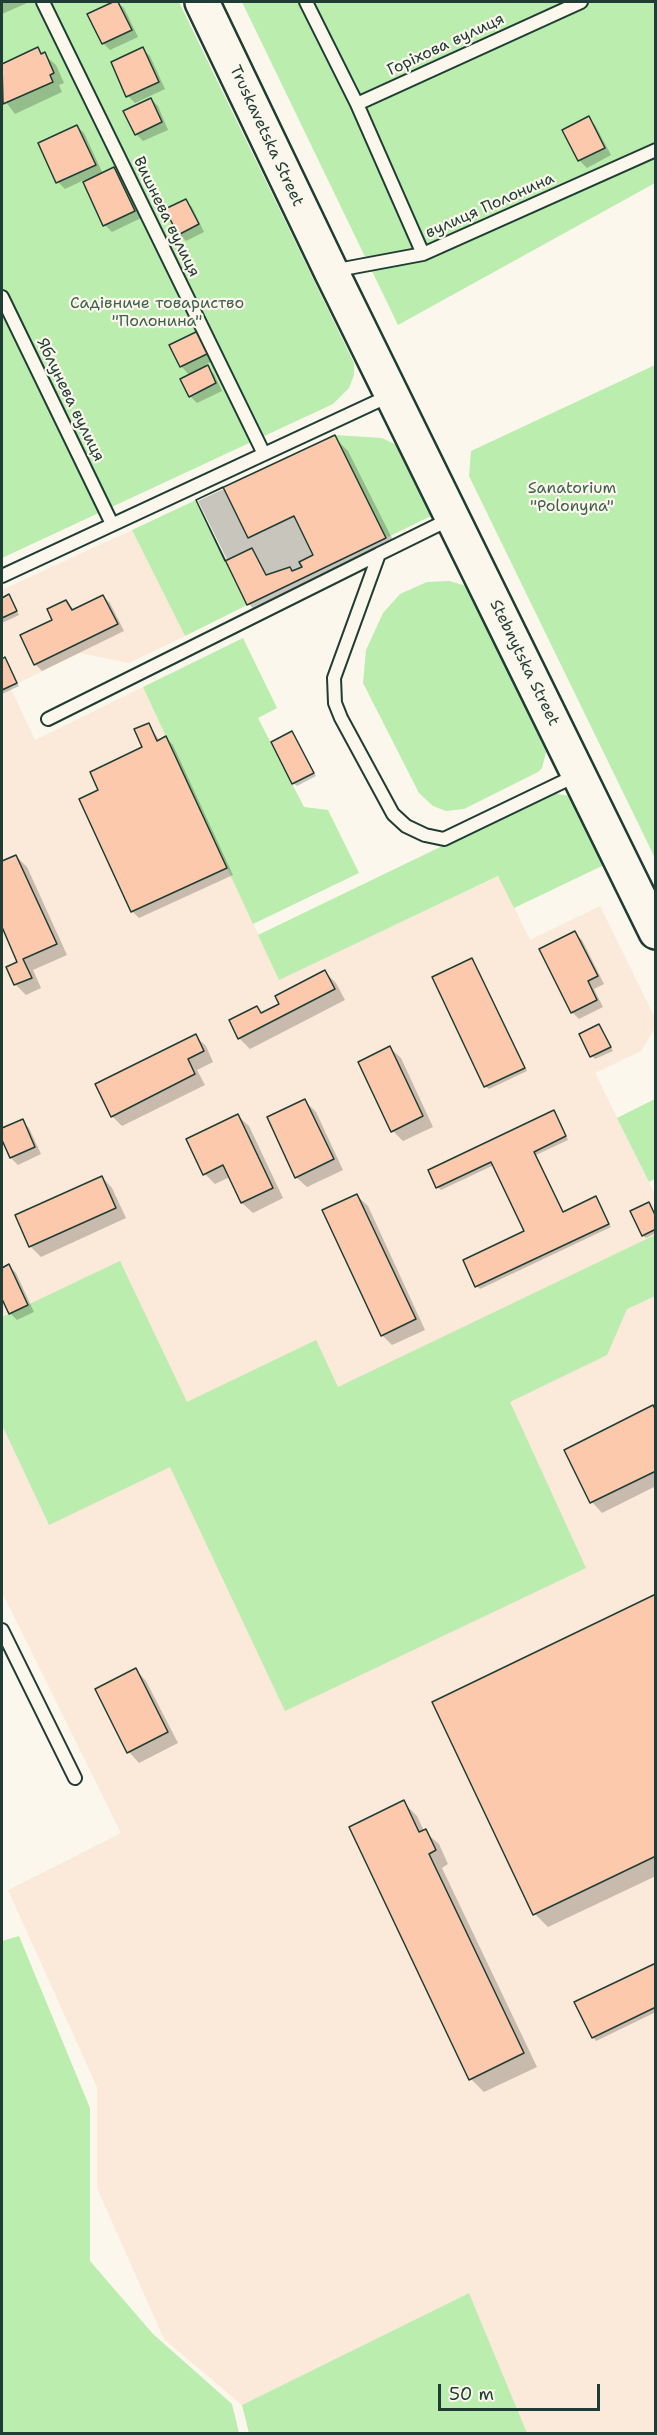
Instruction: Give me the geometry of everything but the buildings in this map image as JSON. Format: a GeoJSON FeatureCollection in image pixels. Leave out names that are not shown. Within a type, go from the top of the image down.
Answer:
{"type":"FeatureCollection","features":[{"type":"Feature","properties":{"kind":"street","name":"Truskavetska Street"},"geometry":{"type":"LineString","coordinates":[[202,2],[392,394]]}},
{"type":"Feature","properties":{"kind":"street","name":"Stebnytska Street"},"geometry":{"type":"LineString","coordinates":[[392,394],[656,932]]}},
{"type":"Feature","properties":{"kind":"lane","name":"Вишнева вулиця"},"geometry":{"type":"LineString","coordinates":[[43,2],[262,450]]}},
{"type":"Feature","properties":{"kind":"lane"},"geometry":{"type":"LineString","coordinates":[[306,2],[357,104],[423,254]]}},
{"type":"Feature","properties":{"kind":"lane","name":"Горіхова вулиця"},"geometry":{"type":"LineString","coordinates":[[357,104],[581,2]]}},
{"type":"Feature","properties":{"kind":"lane","name":"вулиця Полонина"},"geometry":{"type":"LineString","coordinates":[[331,271],[423,254],[656,150]]}},
{"type":"Feature","properties":{"kind":"lane","name":"Яблунева вулиця"},"geometry":{"type":"LineString","coordinates":[[2,297],[111,521]]}},
{"type":"Feature","properties":{"kind":"lane"},"geometry":{"type":"LineString","coordinates":[[2,576],[111,521],[262,450],[392,394]]}},
{"type":"Feature","properties":{"kind":"lane"},"geometry":{"type":"LineString","coordinates":[[48,719],[453,517]]}},
{"type":"Feature","properties":{"kind":"lane"},"geometry":{"type":"LineString","coordinates":[[379,554],[334,678],[333,690],[341,718],[400,821],[425,835],[444,839],[578,774]]}},
{"type":"Feature","properties":{"kind":"lane"},"geometry":{"type":"LineString","coordinates":[[2,1630],[75,1778]]}},
{"type":"Feature","properties":{"kind":"shaded area"},"geometry":{"type":"Polygon","coordinates":[[[132,530],[185,636],[129,663],[80,653],[10,687],[35,740],[143,687],[279,979],[499,876],[530,940],[600,906],[655,1018],[655,1028],[641,1051],[595,1073],[656,1197],[655,2433],[527,2433],[469,2293],[242,2405],[164,2339],[97,2188],[97,2087],[8,1890],[121,1833],[2,1592],[2,1425],[49,1525],[8,1314],[2,1317],[2,590],[132,530]]]}},
{"type":"Feature","properties":{"kind":"green space","name":"Садівниче товариство \"Полонина\""},"geometry":{"type":"Polygon","coordinates":[[[2,2],[179,2],[354,363],[354,375],[349,388],[333,404],[2,558],[2,2]]]}},
{"type":"Feature","properties":{"kind":"green space"},"geometry":{"type":"Polygon","coordinates":[[[242,2],[655,2],[655,183],[398,325],[242,2]]]}},
{"type":"Feature","properties":{"kind":"green space","name":"Sanatorium \"Polonyna\""},"geometry":{"type":"Polygon","coordinates":[[[655,365],[655,858],[469,476],[471,451],[655,365]]]}},
{"type":"Feature","properties":{"kind":"green space"},"geometry":{"type":"Polygon","coordinates":[[[335,435],[382,438],[399,446],[433,515],[386,538],[335,435]]]}},
{"type":"Feature","properties":{"kind":"green space"},"geometry":{"type":"Polygon","coordinates":[[[196,500],[247,605],[185,636],[132,530],[196,500]]]}},
{"type":"Feature","properties":{"kind":"green space"},"geometry":{"type":"Polygon","coordinates":[[[449,581],[467,586],[546,752],[542,768],[538,772],[464,809],[446,811],[433,806],[419,793],[363,683],[366,650],[383,613],[400,594],[427,582],[449,581]]]}},
{"type":"Feature","properties":{"kind":"green space"},"geometry":{"type":"Polygon","coordinates":[[[243,638],[277,708],[258,718],[304,807],[328,810],[359,873],[253,924],[143,687],[243,638]]]}},
{"type":"Feature","properties":{"kind":"green space"},"geometry":{"type":"Polygon","coordinates":[[[552,793],[570,796],[604,865],[514,908],[498,876],[279,980],[258,935],[552,793]]]}},
{"type":"Feature","properties":{"kind":"green space"},"geometry":{"type":"Polygon","coordinates":[[[655,1099],[655,1179],[649,1182],[617,1118],[655,1099]]]}},
{"type":"Feature","properties":{"kind":"green space"},"geometry":{"type":"Polygon","coordinates":[[[655,1235],[655,1296],[627,1309],[607,1355],[510,1402],[586,1568],[285,1711],[170,1467],[49,1525],[2,1425],[2,1317],[120,1261],[187,1402],[316,1340],[338,1387],[655,1235]]]}},
{"type":"Feature","properties":{"kind":"green space"},"geometry":{"type":"Polygon","coordinates":[[[19,1936],[90,2108],[90,2261],[153,2334],[232,2404],[239,2433],[2,2433],[2,1941],[19,1936]]]}},
{"type":"Feature","properties":{"kind":"green space"},"geometry":{"type":"Polygon","coordinates":[[[469,2293],[527,2433],[249,2433],[242,2405],[469,2293]]]}}]}
